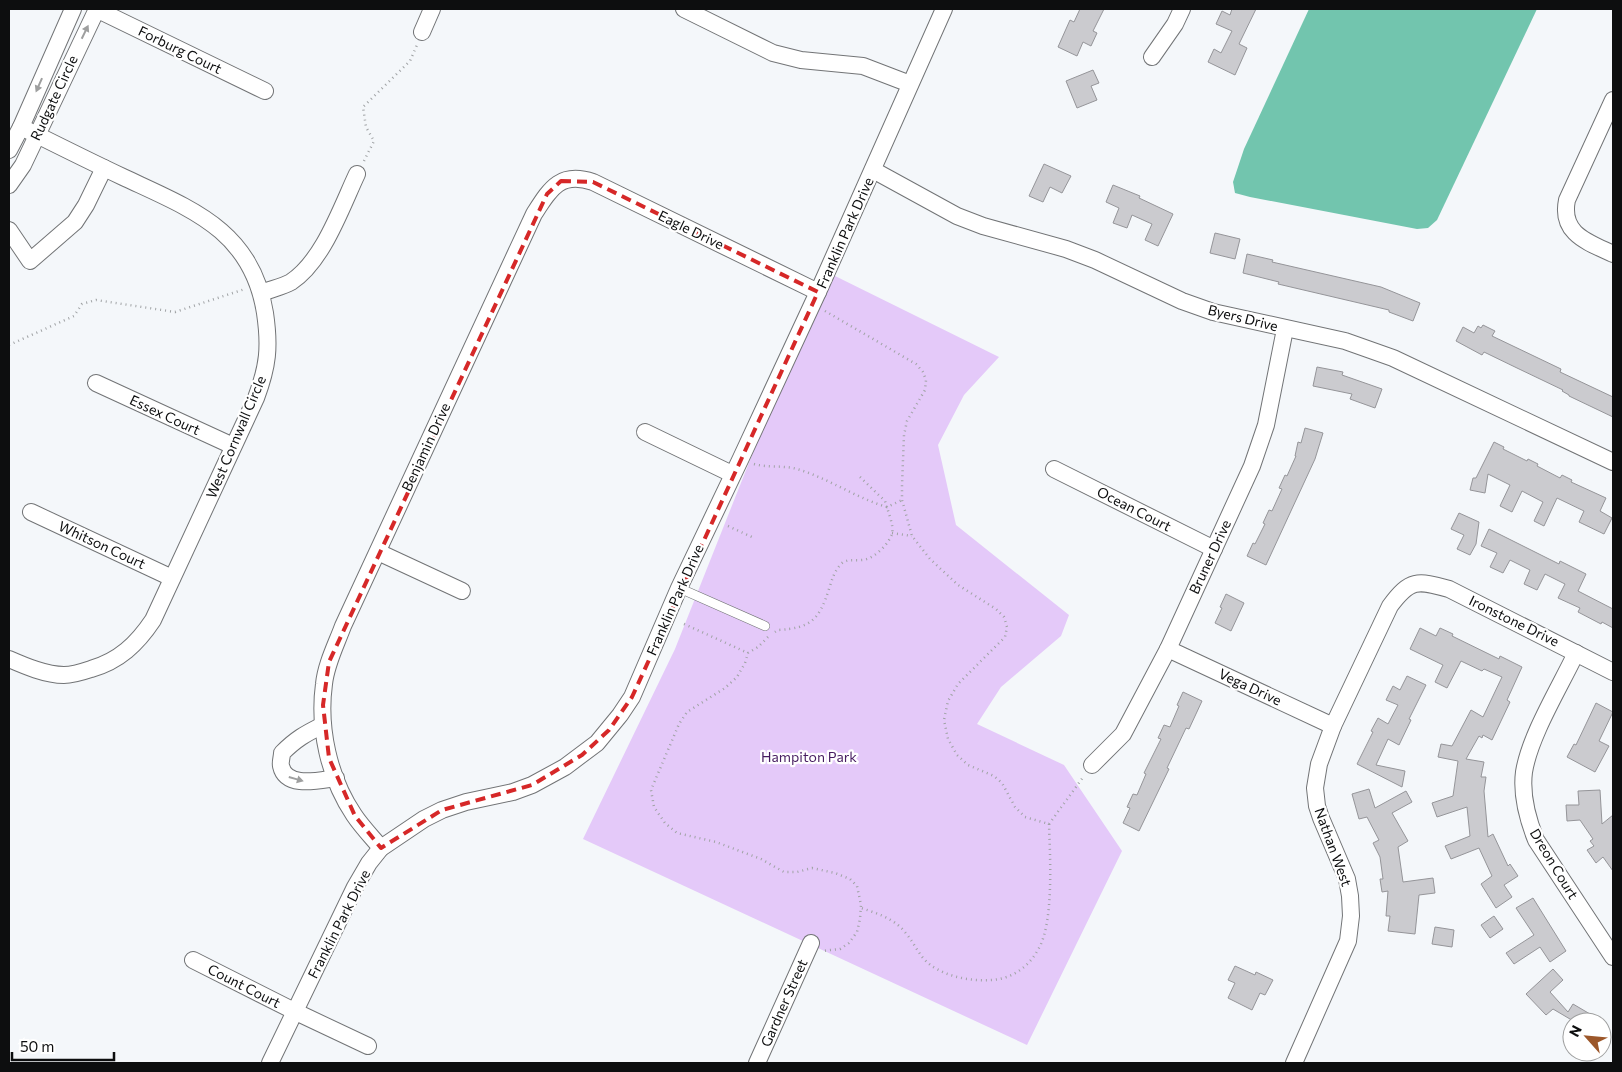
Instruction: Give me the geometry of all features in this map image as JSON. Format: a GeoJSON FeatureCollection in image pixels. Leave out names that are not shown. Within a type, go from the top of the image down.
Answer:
{"type":"FeatureCollection","features":[{"type":"Feature","properties":{"kind":"street","name":"Rudgate Circle"},"geometry":{"type":"LineString","coordinates":[[9,150],[73,9]]}},
{"type":"Feature","properties":{"kind":"street","name":"Rudgate Circle"},"geometry":{"type":"LineString","coordinates":[[9,185],[23,165],[38,136],[96,9]]}},
{"type":"Feature","properties":{"kind":"street","name":"Forburg Court"},"geometry":{"type":"LineString","coordinates":[[96,9],[265,91]]}},
{"type":"Feature","properties":{"kind":"street"},"geometry":{"type":"LineString","coordinates":[[422,32],[432,9]]}},
{"type":"Feature","properties":{"kind":"street"},"geometry":{"type":"LineString","coordinates":[[684,9],[773,53],[801,60],[863,66],[910,84]]}},
{"type":"Feature","properties":{"kind":"street","name":"Franklin Park Drive"},"geometry":{"type":"LineString","coordinates":[[270,1063],[355,887],[381,848],[424,818],[442,810],[466,802],[513,792],[532,785],[565,767],[598,743],[632,697],[679,588],[815,298],[944,9]]}},
{"type":"Feature","properties":{"kind":"street"},"geometry":{"type":"LineString","coordinates":[[1152,57],[1182,9]]}},
{"type":"Feature","properties":{"kind":"street"},"geometry":{"type":"LineString","coordinates":[[1613,100],[1567,200],[1565,210],[1566,220],[1574,232],[1613,254]]}},
{"type":"Feature","properties":{"kind":"street","name":"West Cornwall Circle"},"geometry":{"type":"LineString","coordinates":[[9,659],[33,668],[64,675],[101,666],[120,656],[143,636],[153,620],[258,391],[268,360],[268,343],[260,288],[252,268],[242,253],[214,224],[185,206],[21,127]]}},
{"type":"Feature","properties":{"kind":"street"},"geometry":{"type":"LineString","coordinates":[[9,230],[30,261],[74,222],[86,205],[104,168]]}},
{"type":"Feature","properties":{"kind":"street","name":"Byers Drive"},"geometry":{"type":"LineString","coordinates":[[873,170],[957,216],[983,226],[1095,260],[1182,301],[1213,312],[1345,341],[1393,358],[1613,462]]}},
{"type":"Feature","properties":{"kind":"street"},"geometry":{"type":"LineString","coordinates":[[260,288],[289,283],[313,262],[357,174]]}},
{"type":"Feature","properties":{"kind":"street","name":"Eagle Drive"},"geometry":{"type":"LineString","coordinates":[[561,181],[583,179],[593,182],[815,298]]}},
{"type":"Feature","properties":{"kind":"street","name":"Benjamin Drive"},"geometry":{"type":"LineString","coordinates":[[381,848],[355,816],[341,792],[329,758],[323,725],[324,683],[329,662],[343,626],[534,214],[547,194],[561,181]]}},
{"type":"Feature","properties":{"kind":"street","name":"Bruner Drive"},"geometry":{"type":"LineString","coordinates":[[1092,765],[1123,734],[1168,649],[1252,466],[1266,425],[1285,329]]}},
{"type":"Feature","properties":{"kind":"street","name":"Essex Court"},"geometry":{"type":"LineString","coordinates":[[96,383],[233,446]]}},
{"type":"Feature","properties":{"kind":"street"},"geometry":{"type":"LineString","coordinates":[[645,432],[732,474]]}},
{"type":"Feature","properties":{"kind":"street","name":"Ocean Court"},"geometry":{"type":"LineString","coordinates":[[1054,469],[1214,549]]}},
{"type":"Feature","properties":{"kind":"street","name":"Whitson Court"},"geometry":{"type":"LineString","coordinates":[[31,512],[172,578]]}},
{"type":"Feature","properties":{"kind":"street"},"geometry":{"type":"LineString","coordinates":[[378,552],[462,591]]}},
{"type":"Feature","properties":{"kind":"street","name":"Ironstone Drive"},"geometry":{"type":"LineString","coordinates":[[1411,584],[1426,583],[1448,589],[1613,672]]}},
{"type":"Feature","properties":{"kind":"street","name":"Nathan West"},"geometry":{"type":"LineString","coordinates":[[1294,1063],[1348,941],[1351,916],[1347,879],[1320,818],[1317,806],[1315,788],[1319,764],[1334,726],[1390,606],[1400,592],[1411,584]]}},
{"type":"Feature","properties":{"kind":"street","name":"Vega Drive"},"geometry":{"type":"LineString","coordinates":[[1168,649],[1334,726]]}},
{"type":"Feature","properties":{"kind":"street","name":"Dreon Court"},"geometry":{"type":"LineString","coordinates":[[1576,652],[1539,729],[1528,757],[1523,789],[1530,826],[1536,840],[1613,957]]}},
{"type":"Feature","properties":{"kind":"street"},"geometry":{"type":"LineString","coordinates":[[323,725],[301,735],[291,744],[282,754],[281,766],[286,776],[295,780],[308,781],[336,778]]}},
{"type":"Feature","properties":{"kind":"street","name":"Gardner Street"},"geometry":{"type":"LineString","coordinates":[[757,1063],[809,947]]}},
{"type":"Feature","properties":{"kind":"street","name":"Count Court"},"geometry":{"type":"LineString","coordinates":[[193,960],[368,1046]]}},
{"type":"Feature","properties":{"kind":"lane"},"geometry":{"type":"LineString","coordinates":[[679,588],[765,626]]}},
{"type":"Feature","properties":{"kind":"path"},"geometry":{"type":"LineString","coordinates":[[357,174],[374,141],[366,127],[363,107],[410,61],[422,32]]}},
{"type":"Feature","properties":{"kind":"path"},"geometry":{"type":"LineString","coordinates":[[9,345],[74,316],[82,304],[96,300],[174,312],[260,288]]}},
{"type":"Feature","properties":{"kind":"path"},"geometry":{"type":"LineString","coordinates":[[815,298],[916,364],[923,372],[926,380],[925,390],[907,421],[904,435],[902,500],[912,536],[930,558],[958,585],[996,609],[1004,617],[1008,627],[1005,637],[958,684],[948,701],[944,720],[948,739],[956,755],[968,765],[994,776],[1002,783],[1015,807],[1025,818],[1049,824]]}},
{"type":"Feature","properties":{"kind":"path"},"geometry":{"type":"LineString","coordinates":[[741,458],[756,465],[796,468],[873,503],[887,507],[902,500]]}},
{"type":"Feature","properties":{"kind":"path"},"geometry":{"type":"LineString","coordinates":[[809,947],[830,951],[840,948],[849,943],[857,932],[861,908],[857,886],[850,879],[835,873],[812,868],[797,872],[784,872],[761,859],[738,852],[716,842],[677,833],[665,823],[654,807],[651,790],[679,724],[687,712],[725,688],[737,676],[745,663],[748,653],[778,630],[804,626],[816,617],[824,604],[834,574],[842,563],[876,556],[892,533],[891,520],[885,501],[860,477]]}},
{"type":"Feature","properties":{"kind":"path"},"geometry":{"type":"LineString","coordinates":[[728,526],[754,538]]}},
{"type":"Feature","properties":{"kind":"path"},"geometry":{"type":"LineString","coordinates":[[892,533],[912,536]]}},
{"type":"Feature","properties":{"kind":"path"},"geometry":{"type":"LineString","coordinates":[[684,624],[748,653]]}},
{"type":"Feature","properties":{"kind":"path"},"geometry":{"type":"LineString","coordinates":[[861,908],[892,921],[904,931],[922,959],[946,974],[979,980],[997,979],[1014,974],[1032,959],[1040,948],[1046,930],[1049,901],[1049,824],[1092,765]]}},
{"type":"Feature","properties":{"kind":"highlighted area"},"geometry":{"type":"Polygon","coordinates":[[[561,181],[593,182],[818,292],[632,697],[609,730],[582,755],[532,785],[442,810],[381,848],[355,816],[329,758],[323,705],[329,662],[547,194],[561,181]]]}},
{"type":"Feature","properties":{"kind":"green space","name":"Hampiton Park"},"geometry":{"type":"Polygon","coordinates":[[[827,272],[999,357],[964,395],[938,445],[956,525],[1069,615],[1061,636],[1001,687],[977,724],[1064,765],[1122,851],[1027,1045],[583,839],[675,649],[812,304],[827,272]]]}},
{"type":"Feature","properties":{"kind":"shaded area"},"geometry":{"type":"Polygon","coordinates":[[[1309,9],[1537,9],[1437,220],[1428,228],[1417,229],[1235,193],[1233,182],[1244,149],[1309,9]]]}},
{"type":"Feature","properties":{"kind":"building"},"geometry":{"type":"Polygon","coordinates":[[[1080,9],[1104,9],[1093,31],[1097,33],[1091,46],[1083,42],[1077,56],[1058,47],[1070,20],[1074,22],[1080,9]]]}},
{"type":"Feature","properties":{"kind":"building"},"geometry":{"type":"Polygon","coordinates":[[[1232,9],[1256,9],[1239,44],[1247,48],[1235,75],[1208,62],[1214,49],[1221,53],[1232,31],[1216,24],[1222,11],[1230,15],[1232,9]]]}},
{"type":"Feature","properties":{"kind":"building"},"geometry":{"type":"Polygon","coordinates":[[[1093,70],[1099,83],[1091,86],[1097,100],[1077,108],[1066,81],[1093,70]]]}},
{"type":"Feature","properties":{"kind":"building"},"geometry":{"type":"Polygon","coordinates":[[[1044,164],[1071,176],[1062,193],[1050,187],[1043,202],[1029,196],[1044,164]]]}},
{"type":"Feature","properties":{"kind":"building"},"geometry":{"type":"Polygon","coordinates":[[[1113,185],[1140,196],[1139,198],[1173,214],[1158,246],[1145,240],[1152,224],[1132,215],[1127,228],[1113,223],[1119,208],[1106,202],[1113,185]]]}},
{"type":"Feature","properties":{"kind":"building"},"geometry":{"type":"Polygon","coordinates":[[[1215,233],[1240,239],[1235,259],[1210,253],[1215,233]]]}},
{"type":"Feature","properties":{"kind":"building"},"geometry":{"type":"Polygon","coordinates":[[[1247,254],[1273,260],[1272,262],[1381,287],[1420,303],[1413,321],[1389,312],[1389,310],[1278,284],[1279,282],[1243,273],[1247,254]]]}},
{"type":"Feature","properties":{"kind":"building"},"geometry":{"type":"Polygon","coordinates":[[[1483,325],[1495,331],[1492,336],[1561,369],[1560,372],[1613,397],[1613,417],[1569,396],[1563,390],[1484,352],[1482,355],[1456,341],[1463,327],[1474,333],[1478,326],[1481,328],[1483,325]]]}},
{"type":"Feature","properties":{"kind":"building"},"geometry":{"type":"Polygon","coordinates":[[[1317,367],[1343,372],[1342,375],[1382,389],[1375,408],[1350,399],[1352,394],[1313,386],[1317,367]]]}},
{"type":"Feature","properties":{"kind":"building"},"geometry":{"type":"Polygon","coordinates":[[[1305,428],[1323,433],[1315,459],[1266,565],[1247,556],[1265,524],[1263,523],[1269,510],[1272,511],[1282,489],[1279,488],[1296,456],[1298,442],[1301,443],[1305,428]]]}},
{"type":"Feature","properties":{"kind":"building"},"geometry":{"type":"Polygon","coordinates":[[[1494,442],[1504,447],[1503,449],[1527,461],[1528,459],[1538,464],[1537,466],[1560,478],[1562,475],[1572,480],[1571,482],[1606,498],[1600,511],[1612,518],[1604,534],[1579,522],[1584,511],[1557,498],[1544,526],[1534,521],[1543,502],[1522,491],[1512,512],[1500,506],[1510,485],[1488,474],[1485,493],[1470,490],[1473,478],[1476,478],[1494,442]]]}},
{"type":"Feature","properties":{"kind":"building"},"geometry":{"type":"Polygon","coordinates":[[[1459,513],[1479,522],[1476,544],[1470,555],[1457,549],[1464,535],[1451,529],[1459,513]]]}},
{"type":"Feature","properties":{"kind":"building"},"geometry":{"type":"Polygon","coordinates":[[[1489,529],[1559,564],[1560,561],[1586,574],[1578,591],[1613,609],[1613,628],[1578,612],[1580,608],[1558,598],[1565,584],[1545,574],[1537,590],[1524,584],[1530,570],[1510,560],[1503,573],[1490,567],[1497,553],[1481,546],[1489,529]]]}},
{"type":"Feature","properties":{"kind":"building"},"geometry":{"type":"Polygon","coordinates":[[[1226,594],[1244,603],[1231,631],[1215,623],[1226,594]]]}},
{"type":"Feature","properties":{"kind":"building"},"geometry":{"type":"Polygon","coordinates":[[[1420,628],[1436,636],[1440,628],[1453,634],[1452,636],[1499,659],[1500,656],[1522,667],[1507,700],[1510,702],[1492,740],[1483,735],[1482,738],[1479,736],[1466,759],[1484,762],[1481,777],[1486,777],[1484,791],[1488,837],[1493,834],[1508,866],[1510,864],[1518,876],[1504,885],[1512,897],[1496,908],[1481,884],[1492,876],[1479,848],[1451,859],[1445,846],[1470,836],[1467,807],[1437,817],[1432,803],[1453,796],[1458,761],[1438,757],[1441,744],[1452,746],[1471,710],[1483,717],[1502,677],[1484,669],[1482,671],[1461,661],[1447,688],[1435,682],[1443,665],[1410,649],[1420,628]]]}},
{"type":"Feature","properties":{"kind":"building"},"geometry":{"type":"Polygon","coordinates":[[[1407,676],[1426,685],[1409,719],[1411,720],[1399,745],[1388,739],[1376,765],[1405,771],[1402,787],[1357,764],[1378,718],[1388,724],[1398,705],[1386,700],[1393,686],[1400,690],[1407,676]]]}},
{"type":"Feature","properties":{"kind":"building"},"geometry":{"type":"Polygon","coordinates":[[[1183,692],[1202,701],[1189,729],[1186,728],[1167,768],[1169,769],[1139,831],[1123,823],[1130,808],[1127,807],[1133,794],[1137,795],[1146,774],[1144,773],[1161,739],[1158,738],[1164,725],[1170,727],[1183,692]]]}},
{"type":"Feature","properties":{"kind":"building"},"geometry":{"type":"Polygon","coordinates":[[[1596,703],[1613,712],[1599,741],[1609,746],[1595,772],[1567,757],[1574,744],[1576,745],[1596,703]]]}},
{"type":"Feature","properties":{"kind":"building"},"geometry":{"type":"Polygon","coordinates":[[[1369,789],[1375,808],[1406,791],[1412,802],[1392,813],[1408,841],[1398,847],[1403,882],[1433,878],[1435,893],[1419,895],[1415,934],[1388,931],[1390,916],[1386,916],[1388,891],[1382,892],[1380,879],[1383,879],[1380,857],[1373,843],[1379,840],[1367,817],[1359,819],[1352,794],[1369,789]]]}},
{"type":"Feature","properties":{"kind":"building"},"geometry":{"type":"Polygon","coordinates":[[[1600,790],[1602,824],[1613,815],[1613,871],[1603,857],[1596,863],[1587,850],[1594,846],[1590,841],[1593,839],[1580,820],[1567,821],[1566,805],[1579,805],[1578,791],[1600,790]]]}},
{"type":"Feature","properties":{"kind":"building"},"geometry":{"type":"Polygon","coordinates":[[[1533,898],[1566,951],[1550,962],[1540,947],[1514,964],[1506,953],[1534,935],[1516,908],[1533,898]]]}},
{"type":"Feature","properties":{"kind":"building"},"geometry":{"type":"Polygon","coordinates":[[[1494,916],[1503,929],[1490,938],[1481,925],[1494,916]]]}},
{"type":"Feature","properties":{"kind":"building"},"geometry":{"type":"Polygon","coordinates":[[[1435,927],[1454,930],[1452,947],[1432,944],[1435,927]]]}},
{"type":"Feature","properties":{"kind":"building"},"geometry":{"type":"Polygon","coordinates":[[[1235,966],[1255,975],[1256,972],[1273,980],[1265,995],[1260,993],[1252,1010],[1228,998],[1235,983],[1228,980],[1235,966]]]}},
{"type":"Feature","properties":{"kind":"building"},"geometry":{"type":"Polygon","coordinates":[[[1553,969],[1563,980],[1550,992],[1568,1012],[1562,1012],[1562,1014],[1553,1009],[1546,1015],[1526,994],[1553,969]]]}},
{"type":"Feature","properties":{"kind":"building"},"geometry":{"type":"Polygon","coordinates":[[[1573,1004],[1587,1012],[1568,1012],[1573,1004]]]}}]}
